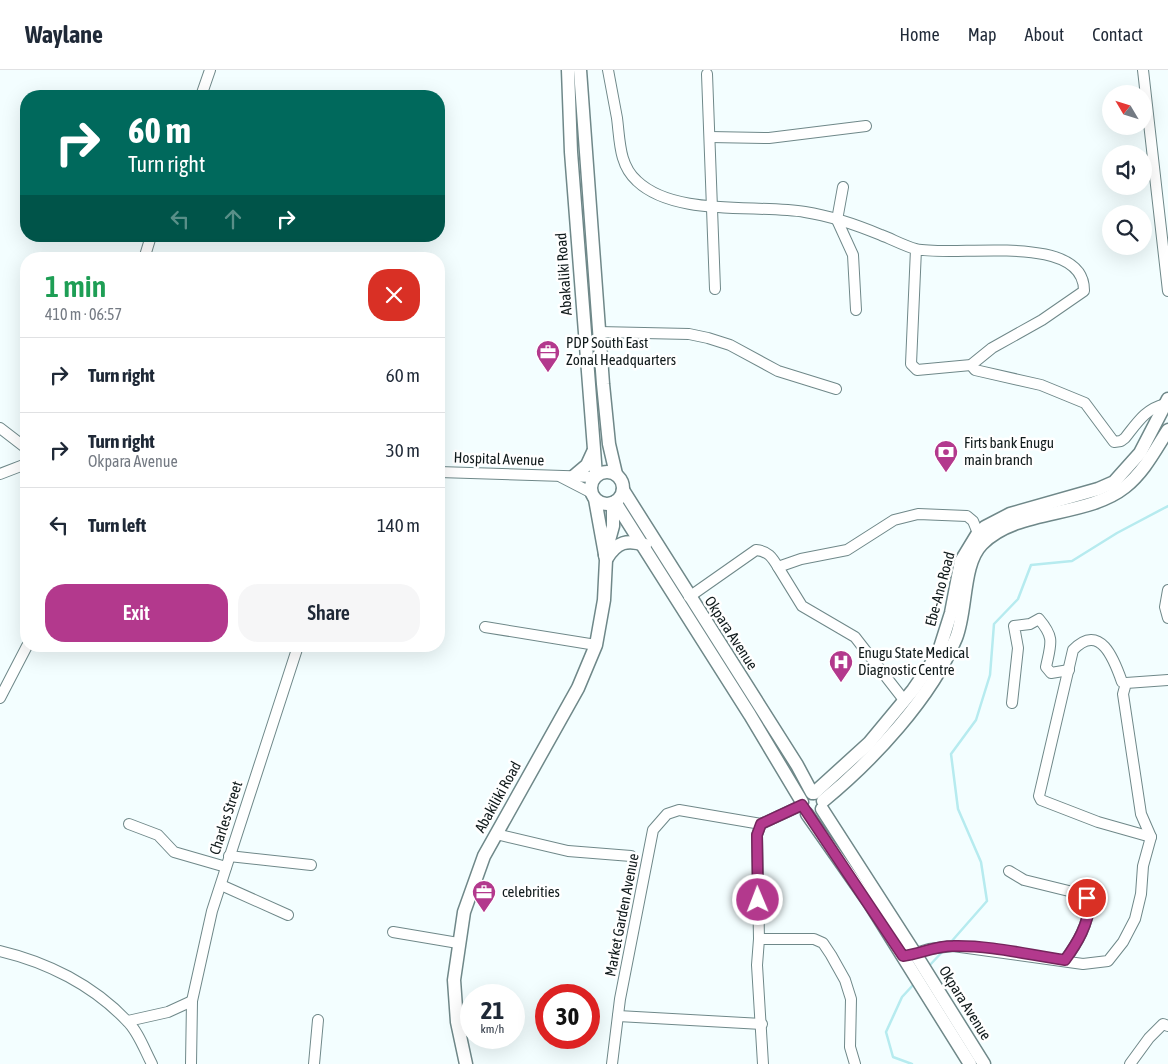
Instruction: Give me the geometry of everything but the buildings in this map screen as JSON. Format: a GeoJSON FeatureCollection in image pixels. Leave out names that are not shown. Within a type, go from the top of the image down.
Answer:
{"type":"FeatureCollection","features":[{"type":"Feature","properties":{"kind":"main road","name":"Abakaliki Road"},"geometry":{"type":"LineString","coordinates":[[568,70],[581,286],[596,476]]}},
{"type":"Feature","properties":{"kind":"main road","name":"Abakaliki Road"},"geometry":{"type":"LineString","coordinates":[[580,70],[599,332],[609,444],[616,474]]}},
{"type":"Feature","properties":{"kind":"main road"},"geometry":{"type":"LineString","coordinates":[[581,286],[595,287]]}},
{"type":"Feature","properties":{"kind":"main road","name":"Ebe-Ano Road"},"geometry":{"type":"LineString","coordinates":[[818,799],[870,743],[928,669],[942,646],[961,561],[978,533],[985,527],[1010,514],[1098,489],[1114,482],[1140,453],[1167,403]]}},
{"type":"Feature","properties":{"kind":"main road","name":"Ebe-Ano Road"},"geometry":{"type":"LineString","coordinates":[[818,799],[851,776],[888,737],[917,702],[944,663],[960,626],[971,566],[978,548],[994,534],[1014,525],[1117,493],[1137,477],[1168,430]]}},
{"type":"Feature","properties":{"kind":"main road"},"geometry":{"type":"LineString","coordinates":[[574,476],[587,465],[594,452]]}},
{"type":"Feature","properties":{"kind":"main road"},"geometry":{"type":"LineString","coordinates":[[594,496],[605,504],[614,502],[620,497],[623,490],[622,482],[616,474],[608,471],[596,476],[591,485],[606,558]]}},
{"type":"Feature","properties":{"kind":"main road","name":"Okpara Avenue"},"geometry":{"type":"LineString","coordinates":[[623,490],[689,597],[703,630],[804,807],[984,1064]]}},
{"type":"Feature","properties":{"kind":"main road"},"geometry":{"type":"LineString","coordinates":[[606,558],[613,526],[614,502]]}},
{"type":"Feature","properties":{"kind":"main road","name":"Okpara Avenue"},"geometry":{"type":"LineString","coordinates":[[614,502],[797,765],[918,968],[970,1064]]}},
{"type":"Feature","properties":{"kind":"main road"},"geometry":{"type":"LineString","coordinates":[[606,558],[613,548],[622,543],[630,541],[644,546]]}},
{"type":"Feature","properties":{"kind":"main road","name":"Abakiliki Road"},"geometry":{"type":"LineString","coordinates":[[466,1064],[455,1004],[454,980],[458,943],[470,889],[496,834],[578,688],[596,645],[604,600],[606,558]]}},
{"type":"Feature","properties":{"kind":"main road"},"geometry":{"type":"LineString","coordinates":[[806,795],[818,799],[817,813],[804,807],[806,795]]}},
{"type":"Feature","properties":{"kind":"street"},"geometry":{"type":"LineString","coordinates":[[202,90],[210,70]]}},
{"type":"Feature","properties":{"kind":"street"},"geometry":{"type":"LineString","coordinates":[[608,70],[620,146],[629,172],[646,188],[662,198],[711,205],[806,212],[854,224],[916,249],[1036,252],[1066,260],[1084,278],[1084,290],[1079,296],[992,348],[971,365],[917,370],[911,366],[916,249]]}},
{"type":"Feature","properties":{"kind":"street"},"geometry":{"type":"LineString","coordinates":[[1143,70],[1168,291]]}},
{"type":"Feature","properties":{"kind":"street"},"geometry":{"type":"LineString","coordinates":[[706,74],[715,289]]}},
{"type":"Feature","properties":{"kind":"street"},"geometry":{"type":"LineString","coordinates":[[710,137],[769,138],[866,126]]}},
{"type":"Feature","properties":{"kind":"street"},"geometry":{"type":"LineString","coordinates":[[843,187],[837,220],[853,255],[856,310]]}},
{"type":"Feature","properties":{"kind":"street"},"geometry":{"type":"LineString","coordinates":[[599,332],[688,334],[708,338],[730,345],[778,371],[836,389]]}},
{"type":"Feature","properties":{"kind":"street"},"geometry":{"type":"LineString","coordinates":[[971,365],[977,371],[1042,385],[1085,403],[1114,442],[1125,438],[1146,412],[1167,403]]}},
{"type":"Feature","properties":{"kind":"street"},"geometry":{"type":"LineString","coordinates":[[0,428],[20,443]]}},
{"type":"Feature","properties":{"kind":"street"},"geometry":{"type":"LineString","coordinates":[[0,474],[20,466]]}},
{"type":"Feature","properties":{"kind":"street","name":"Hospital Avenue"},"geometry":{"type":"LineString","coordinates":[[445,472],[596,476]]}},
{"type":"Feature","properties":{"kind":"street"},"geometry":{"type":"LineString","coordinates":[[558,476],[594,496]]}},
{"type":"Feature","properties":{"kind":"street"},"geometry":{"type":"LineString","coordinates":[[778,567],[801,559],[847,550],[894,520],[918,514],[967,516],[973,521],[978,533]]}},
{"type":"Feature","properties":{"kind":"street"},"geometry":{"type":"LineString","coordinates":[[689,597],[756,550],[764,550],[770,555],[802,606],[855,637],[904,700]]}},
{"type":"Feature","properties":{"kind":"street"},"geometry":{"type":"LineString","coordinates":[[1168,590],[1165,607],[1168,618]]}},
{"type":"Feature","properties":{"kind":"street"},"geometry":{"type":"LineString","coordinates":[[1012,703],[1018,648],[1014,626],[1030,624],[1039,619],[1050,632],[1052,640],[1046,666],[1051,673],[1069,670]]}},
{"type":"Feature","properties":{"kind":"street"},"geometry":{"type":"LineString","coordinates":[[485,627],[596,645]]}},
{"type":"Feature","properties":{"kind":"street"},"geometry":{"type":"LineString","coordinates":[[1152,837],[1098,822],[1041,800],[1038,796],[1073,650],[1082,642],[1090,639],[1101,642],[1108,650],[1122,682],[1168,680]]}},
{"type":"Feature","properties":{"kind":"street"},"geometry":{"type":"LineString","coordinates":[[0,698],[24,652]]}},
{"type":"Feature","properties":{"kind":"street","name":"Charles Street"},"geometry":{"type":"LineString","coordinates":[[191,1064],[192,1001],[212,911],[296,652]]}},
{"type":"Feature","properties":{"kind":"street"},"geometry":{"type":"LineString","coordinates":[[918,968],[940,947],[952,946],[1065,960],[1083,964],[1104,963],[1112,958],[1135,919],[1141,894],[1143,866],[1152,837],[1142,814],[1123,694],[1126,683]]}},
{"type":"Feature","properties":{"kind":"street"},"geometry":{"type":"LineString","coordinates":[[763,1064],[757,965],[759,939],[757,841],[761,824],[804,807]]}},
{"type":"Feature","properties":{"kind":"street","name":"Market Garden Avenue"},"geometry":{"type":"LineString","coordinates":[[612,1064],[618,1016],[652,830],[666,814],[679,810],[761,824]]}},
{"type":"Feature","properties":{"kind":"street"},"geometry":{"type":"LineString","coordinates":[[129,824],[158,835],[174,852],[226,867]]}},
{"type":"Feature","properties":{"kind":"street"},"geometry":{"type":"LineString","coordinates":[[496,834],[568,851],[631,856]]}},
{"type":"Feature","properties":{"kind":"street"},"geometry":{"type":"LineString","coordinates":[[229,856],[310,866]]}},
{"type":"Feature","properties":{"kind":"street"},"geometry":{"type":"LineString","coordinates":[[1009,871],[1024,880],[1082,894],[1090,902],[1088,919],[1078,943],[1065,960]]}},
{"type":"Feature","properties":{"kind":"street"},"geometry":{"type":"LineString","coordinates":[[221,886],[288,914]]}},
{"type":"Feature","properties":{"kind":"street"},"geometry":{"type":"LineString","coordinates":[[393,932],[458,943]]}},
{"type":"Feature","properties":{"kind":"street"},"geometry":{"type":"LineString","coordinates":[[759,939],[814,939],[823,944],[845,980],[850,999],[850,1047],[855,1064]]}},
{"type":"Feature","properties":{"kind":"street"},"geometry":{"type":"LineString","coordinates":[[0,952],[45,965],[70,977],[128,1021],[152,1064]]}},
{"type":"Feature","properties":{"kind":"street"},"geometry":{"type":"LineString","coordinates":[[128,1021],[168,1012],[192,1001]]}},
{"type":"Feature","properties":{"kind":"street"},"geometry":{"type":"LineString","coordinates":[[618,1016],[762,1024]]}},
{"type":"Feature","properties":{"kind":"street"},"geometry":{"type":"LineString","coordinates":[[314,1064],[318,1020]]}},
{"type":"Feature","properties":{"kind":"street"},"geometry":{"type":"LineString","coordinates":[[1130,1064],[1149,1038],[1163,1024],[1168,1026]]}},
{"type":"Feature","properties":{"kind":"waterway"},"geometry":{"type":"LineString","coordinates":[[951,942],[987,901],[981,862],[958,809],[951,754],[976,720],[990,675],[994,624],[1018,599],[1031,565],[1072,561],[1117,533],[1168,506]]}},
{"type":"Feature","properties":{"kind":"waterway"},"geometry":{"type":"LineString","coordinates":[[929,966],[944,950]]}},
{"type":"Feature","properties":{"kind":"waterway"},"geometry":{"type":"LineString","coordinates":[[912,1064],[893,1057],[886,1032],[902,997],[914,984]]}},
{"type":"Feature","properties":{"kind":"place","name":"PDP South East Zonal Headquarters"},"geometry":{"type":"Point","coordinates":[548,373]}},
{"type":"Feature","properties":{"kind":"place","name":"Firts bank Enugu main branch"},"geometry":{"type":"Point","coordinates":[946,473]}},
{"type":"Feature","properties":{"kind":"place","name":"Enugu State Medical Diagnostic Centre"},"geometry":{"type":"Point","coordinates":[841,683]}},
{"type":"Feature","properties":{"kind":"place","name":"celebrities"},"geometry":{"type":"Point","coordinates":[484,913]}},
{"type":"Feature","properties":{"kind":"route"},"geometry":{"type":"LineString","coordinates":[[758,900],[757,835],[761,824],[802,805],[802,808],[870,904],[903,956],[929,949],[953,946],[1065,960],[1078,943],[1088,919],[1090,902],[1087,898]]}}]}
